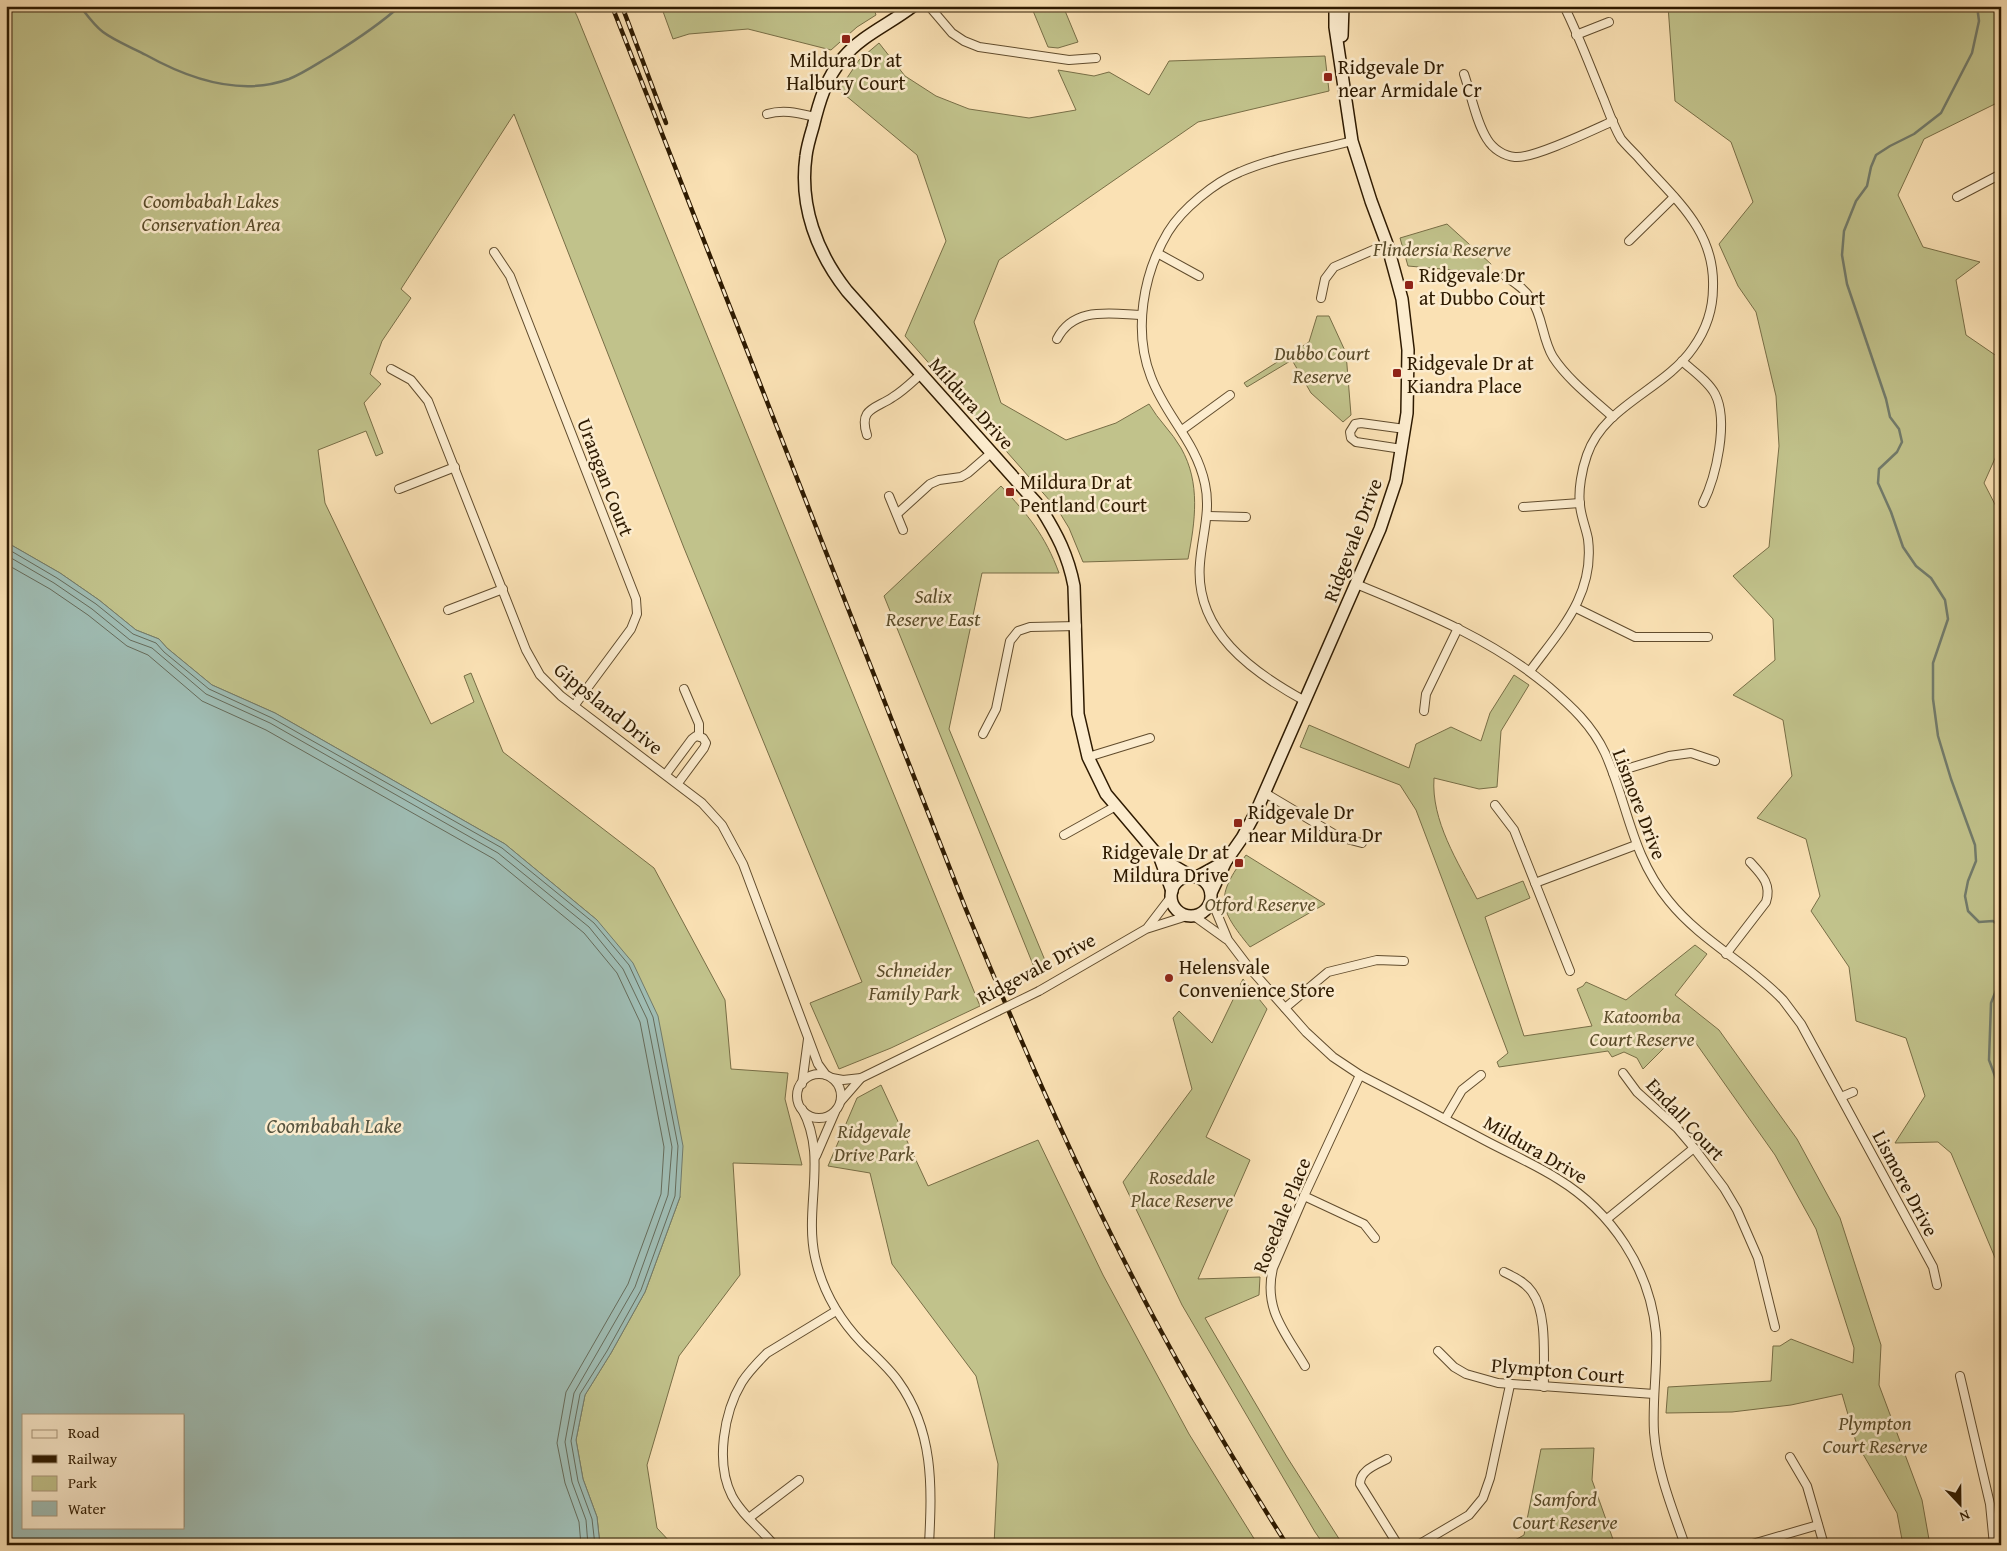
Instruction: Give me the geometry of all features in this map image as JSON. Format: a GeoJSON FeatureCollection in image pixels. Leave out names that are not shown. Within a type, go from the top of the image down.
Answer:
{"type":"FeatureCollection","features":[{"type":"Feature","properties":{"kind":"street","name":"Mildura Drive"},"geometry":{"type":"LineString","coordinates":[[913,6],[870,34],[843,58],[826,83],[815,117],[806,157],[804,182],[806,203],[816,238],[833,272],[1040,507],[1058,536],[1072,574],[1077,626],[1078,714],[1088,757],[1106,794],[1160,858],[1172,894]]}},
{"type":"Feature","properties":{"kind":"street"},"geometry":{"type":"LineString","coordinates":[[929,6],[952,33],[964,41],[979,47],[1069,60],[1096,58]]}},
{"type":"Feature","properties":{"kind":"street","name":"Ridgevale Drive"},"geometry":{"type":"LineString","coordinates":[[1211,896],[1226,861],[1250,824],[1265,793],[1356,584],[1388,506],[1396,481],[1405,429],[1409,383],[1406,322],[1387,244],[1352,141],[1335,27],[1335,6]]}},
{"type":"Feature","properties":{"kind":"street","name":"Ridgevale Drive"},"geometry":{"type":"LineString","coordinates":[[1341,65],[1344,6]]}},
{"type":"Feature","properties":{"kind":"street"},"geometry":{"type":"LineString","coordinates":[[1530,671],[1576,608],[1586,580],[1588,540],[1580,503],[1587,456],[1598,433],[1613,417],[1671,372],[1701,336],[1710,315],[1714,276],[1707,245],[1700,228],[1686,209],[1621,139],[1564,6]]}},
{"type":"Feature","properties":{"kind":"street"},"geometry":{"type":"LineString","coordinates":[[1576,35],[1609,22]]}},
{"type":"Feature","properties":{"kind":"street"},"geometry":{"type":"LineString","coordinates":[[1464,74],[1483,133],[1493,147],[1509,156],[1517,157],[1533,154],[1613,121]]}},
{"type":"Feature","properties":{"kind":"street"},"geometry":{"type":"LineString","coordinates":[[766,114],[776,111],[790,111],[815,117]]}},
{"type":"Feature","properties":{"kind":"street"},"geometry":{"type":"LineString","coordinates":[[1305,701],[1281,688],[1234,652],[1213,622],[1203,594],[1200,565],[1208,516],[1206,486],[1194,450],[1162,402],[1151,377],[1144,347],[1142,314],[1146,289],[1168,232],[1208,191],[1239,172],[1352,141]]}},
{"type":"Feature","properties":{"kind":"street"},"geometry":{"type":"LineString","coordinates":[[1957,197],[2001,174]]}},
{"type":"Feature","properties":{"kind":"street"},"geometry":{"type":"LineString","coordinates":[[1629,241],[1674,197]]}},
{"type":"Feature","properties":{"kind":"street"},"geometry":{"type":"LineString","coordinates":[[1321,298],[1325,279],[1334,267],[1387,244]]}},
{"type":"Feature","properties":{"kind":"street","name":"Urangan Court"},"geometry":{"type":"LineString","coordinates":[[494,252],[510,276],[636,599],[637,614],[631,629],[574,706]]}},
{"type":"Feature","properties":{"kind":"street"},"geometry":{"type":"LineString","coordinates":[[1159,254],[1199,276]]}},
{"type":"Feature","properties":{"kind":"street"},"geometry":{"type":"LineString","coordinates":[[1505,276],[1520,287],[1532,300],[1537,310],[1547,344],[1560,365],[1613,417]]}},
{"type":"Feature","properties":{"kind":"street"},"geometry":{"type":"LineString","coordinates":[[1057,339],[1068,323],[1079,317],[1091,314],[1142,314]]}},
{"type":"Feature","properties":{"kind":"street"},"geometry":{"type":"LineString","coordinates":[[1682,361],[1715,394],[1720,413],[1717,458],[1703,503]]}},
{"type":"Feature","properties":{"kind":"street","name":"Gippsland Drive"},"geometry":{"type":"LineString","coordinates":[[391,369],[412,380],[428,401],[532,661],[540,675],[574,706],[678,783],[711,812],[722,825],[737,850],[818,1064],[829,1077]]}},
{"type":"Feature","properties":{"kind":"street"},"geometry":{"type":"LineString","coordinates":[[867,435],[864,420],[866,414],[874,407],[895,396],[921,374]]}},
{"type":"Feature","properties":{"kind":"street"},"geometry":{"type":"LineString","coordinates":[[1182,430],[1230,395]]}},
{"type":"Feature","properties":{"kind":"street"},"geometry":{"type":"LineString","coordinates":[[1402,449],[1356,442],[1351,438],[1350,432],[1352,426],[1358,423],[1405,429]]}},
{"type":"Feature","properties":{"kind":"street"},"geometry":{"type":"LineString","coordinates":[[896,514],[930,484],[939,480],[961,477],[991,453]]}},
{"type":"Feature","properties":{"kind":"street"},"geometry":{"type":"LineString","coordinates":[[399,489],[455,467]]}},
{"type":"Feature","properties":{"kind":"street"},"geometry":{"type":"LineString","coordinates":[[889,496],[903,530]]}},
{"type":"Feature","properties":{"kind":"street"},"geometry":{"type":"LineString","coordinates":[[1522,507],[1580,503]]}},
{"type":"Feature","properties":{"kind":"street"},"geometry":{"type":"LineString","coordinates":[[1208,516],[1246,518]]}},
{"type":"Feature","properties":{"kind":"street","name":"Lismore Drive"},"geometry":{"type":"LineString","coordinates":[[1356,584],[1458,628],[1487,643],[1530,671],[1563,698],[1592,729],[1613,773],[1636,845],[1647,870],[1668,901],[1683,918],[1782,1000],[1802,1024],[1933,1267],[1938,1285]]}},
{"type":"Feature","properties":{"kind":"street"},"geometry":{"type":"LineString","coordinates":[[448,610],[503,589]]}},
{"type":"Feature","properties":{"kind":"street"},"geometry":{"type":"LineString","coordinates":[[1576,608],[1635,637],[1708,637]]}},
{"type":"Feature","properties":{"kind":"street"},"geometry":{"type":"LineString","coordinates":[[983,734],[996,709],[1010,641],[1018,631],[1030,627],[1077,626]]}},
{"type":"Feature","properties":{"kind":"street"},"geometry":{"type":"LineString","coordinates":[[1424,711],[1426,694],[1458,628]]}},
{"type":"Feature","properties":{"kind":"street"},"geometry":{"type":"LineString","coordinates":[[684,689],[699,724],[699,736]]}},
{"type":"Feature","properties":{"kind":"street"},"geometry":{"type":"LineString","coordinates":[[666,774],[692,739],[699,736]]}},
{"type":"Feature","properties":{"kind":"street"},"geometry":{"type":"LineString","coordinates":[[678,783],[705,746],[705,741],[699,736]]}},
{"type":"Feature","properties":{"kind":"street"},"geometry":{"type":"LineString","coordinates":[[1088,757],[1150,738]]}},
{"type":"Feature","properties":{"kind":"street"},"geometry":{"type":"LineString","coordinates":[[1613,773],[1669,756],[1691,753],[1715,761]]}},
{"type":"Feature","properties":{"kind":"street"},"geometry":{"type":"LineString","coordinates":[[1265,793],[1339,837],[1362,843]]}},
{"type":"Feature","properties":{"kind":"street"},"geometry":{"type":"LineString","coordinates":[[1495,805],[1514,830],[1570,971]]}},
{"type":"Feature","properties":{"kind":"street"},"geometry":{"type":"LineString","coordinates":[[1064,835],[1116,806]]}},
{"type":"Feature","properties":{"kind":"street"},"geometry":{"type":"LineString","coordinates":[[1535,883],[1636,845]]}},
{"type":"Feature","properties":{"kind":"street","name":"Mildura Drive"},"geometry":{"type":"LineString","coordinates":[[1160,858],[1194,876]]}},
{"type":"Feature","properties":{"kind":"street","name":"Ridgevale Drive"},"geometry":{"type":"LineString","coordinates":[[1194,876],[1226,861]]}},
{"type":"Feature","properties":{"kind":"street"},"geometry":{"type":"LineString","coordinates":[[1726,954],[1766,902],[1769,893],[1768,886],[1761,874],[1750,862]]}},
{"type":"Feature","properties":{"kind":"street"},"geometry":{"type":"LineString","coordinates":[[1194,876],[1207,883],[1211,896],[1205,910],[1190,916],[1176,909],[1172,894],[1179,880],[1194,876]]}},
{"type":"Feature","properties":{"kind":"street","name":"Ridgevale Drive"},"geometry":{"type":"LineString","coordinates":[[1146,929],[1172,894]]}},
{"type":"Feature","properties":{"kind":"street","name":"Mildura Drive"},"geometry":{"type":"LineString","coordinates":[[1211,896],[1228,940]]}},
{"type":"Feature","properties":{"kind":"street","name":"Mildura Drive"},"geometry":{"type":"LineString","coordinates":[[1190,916],[1228,940],[1285,1008],[1320,1046],[1360,1075],[1558,1178],[1607,1219],[1633,1256],[1652,1309],[1656,1352],[1654,1434],[1660,1471],[1685,1545]]}},
{"type":"Feature","properties":{"kind":"street","name":"Ridgevale Drive"},"geometry":{"type":"LineString","coordinates":[[829,1077],[843,1080],[861,1078],[1039,991],[1146,929],[1190,916]]}},
{"type":"Feature","properties":{"kind":"street"},"geometry":{"type":"LineString","coordinates":[[1285,1008],[1328,972],[1377,960],[1404,961]]}},
{"type":"Feature","properties":{"kind":"street","name":"Gippsland Drive"},"geometry":{"type":"LineString","coordinates":[[802,1084],[808,1037]]}},
{"type":"Feature","properties":{"kind":"street","name":"Endall Court"},"geometry":{"type":"LineString","coordinates":[[1624,1073],[1637,1092],[1677,1128],[1724,1188],[1750,1237],[1764,1278],[1775,1328]]}},
{"type":"Feature","properties":{"kind":"street","name":"Rosedale Place"},"geometry":{"type":"LineString","coordinates":[[1305,1366],[1275,1315],[1270,1289],[1274,1268],[1304,1196],[1360,1075]]}},
{"type":"Feature","properties":{"kind":"street"},"geometry":{"type":"LineString","coordinates":[[1445,1119],[1462,1090],[1481,1075]]}},
{"type":"Feature","properties":{"kind":"street"},"geometry":{"type":"LineString","coordinates":[[815,1158],[838,1106],[840,1090],[829,1077],[812,1076],[802,1084],[798,1096],[802,1109],[810,1123],[815,1158],[812,1227],[815,1258],[836,1311],[861,1342],[885,1365],[899,1382],[920,1422],[929,1462],[931,1485],[929,1545]]}},
{"type":"Feature","properties":{"kind":"street","name":"Ridgevale Drive"},"geometry":{"type":"LineString","coordinates":[[838,1106],[861,1078]]}},
{"type":"Feature","properties":{"kind":"street"},"geometry":{"type":"LineString","coordinates":[[1842,1097],[1853,1092]]}},
{"type":"Feature","properties":{"kind":"street"},"geometry":{"type":"LineString","coordinates":[[802,1109],[806,1114],[819,1118],[832,1114],[838,1106]]}},
{"type":"Feature","properties":{"kind":"street"},"geometry":{"type":"LineString","coordinates":[[1607,1219],[1694,1148]]}},
{"type":"Feature","properties":{"kind":"street"},"geometry":{"type":"LineString","coordinates":[[1304,1196],[1364,1224],[1375,1238]]}},
{"type":"Feature","properties":{"kind":"street"},"geometry":{"type":"LineString","coordinates":[[1504,1272],[1523,1282],[1532,1291],[1542,1315],[1544,1387]]}},
{"type":"Feature","properties":{"kind":"street"},"geometry":{"type":"LineString","coordinates":[[774,1545],[749,1518],[731,1494],[723,1462],[726,1429],[736,1395],[750,1371],[767,1353],[836,1311]]}},
{"type":"Feature","properties":{"kind":"street","name":"Plympton Court"},"geometry":{"type":"LineString","coordinates":[[1438,1352],[1454,1367],[1466,1374],[1510,1385],[1654,1394]]}},
{"type":"Feature","properties":{"kind":"street"},"geometry":{"type":"LineString","coordinates":[[1960,1376],[1990,1504],[1994,1545]]}},
{"type":"Feature","properties":{"kind":"street"},"geometry":{"type":"LineString","coordinates":[[1418,1545],[1469,1515],[1483,1498],[1490,1478],[1510,1385]]}},
{"type":"Feature","properties":{"kind":"street"},"geometry":{"type":"LineString","coordinates":[[1790,1457],[1807,1486],[1824,1545]]}},
{"type":"Feature","properties":{"kind":"street"},"geometry":{"type":"LineString","coordinates":[[1387,1458],[1365,1471],[1360,1477],[1360,1484],[1398,1545]]}},
{"type":"Feature","properties":{"kind":"street"},"geometry":{"type":"LineString","coordinates":[[749,1518],[799,1480]]}},
{"type":"Feature","properties":{"kind":"street"},"geometry":{"type":"LineString","coordinates":[[1749,1545],[1818,1525]]}},
{"type":"Feature","properties":{"kind":"green space","name":"Coombabah Lakes Conservation Area"},"geometry":{"type":"Polygon","coordinates":[[[6,6],[572,6],[577,16],[980,1006],[891,1048],[839,1069],[810,1003],[862,982],[684,548],[514,114],[401,289],[411,298],[382,341],[370,374],[381,384],[364,403],[383,453],[376,456],[366,431],[318,450],[325,503],[431,724],[474,702],[464,676],[471,673],[503,752],[654,868],[725,1000],[731,1069],[788,1073],[785,1099],[802,1165],[733,1163],[740,1275],[679,1356],[647,1465],[657,1528],[673,1545],[600,1545],[597,1517],[583,1479],[576,1440],[585,1395],[645,1292],[680,1197],[597,920],[505,844],[275,713],[212,685],[167,648],[159,639],[136,630],[99,600],[60,573],[6,542],[6,6]]]}},
{"type":"Feature","properties":{"kind":"green space"},"geometry":{"type":"Polygon","coordinates":[[[661,6],[873,6],[876,15],[857,27],[831,50],[748,29],[689,34],[673,39],[661,6]]]}},
{"type":"Feature","properties":{"kind":"green space"},"geometry":{"type":"Polygon","coordinates":[[[1031,6],[1063,6],[1078,42],[1058,48],[1048,47],[1031,6]]]}},
{"type":"Feature","properties":{"kind":"green space"},"geometry":{"type":"Polygon","coordinates":[[[1668,6],[1997,6],[2001,24],[2001,101],[1924,139],[1898,195],[1923,247],[1980,262],[1956,280],[1966,335],[2001,359],[2001,445],[1984,483],[2001,516],[2001,1267],[1996,1260],[1951,1153],[1938,1142],[1895,1143],[1925,1096],[1906,1038],[1856,1021],[1849,967],[1811,911],[1820,896],[1806,839],[1757,818],[1792,776],[1783,720],[1733,695],[1775,660],[1773,619],[1733,576],[1769,547],[1779,446],[1776,396],[1756,312],[1738,286],[1719,244],[1753,202],[1731,142],[1675,101],[1668,6]]]}},
{"type":"Feature","properties":{"kind":"green space"},"geometry":{"type":"Polygon","coordinates":[[[879,43],[905,76],[936,96],[969,109],[1029,118],[1076,110],[1058,70],[1094,76],[1109,72],[1149,95],[1169,61],[1325,56],[1329,91],[1198,122],[999,260],[974,322],[1001,403],[1066,440],[1116,423],[1149,404],[1181,448],[1192,475],[1195,503],[1188,559],[1083,562],[1069,528],[1058,510],[905,336],[946,241],[917,155],[839,90],[859,60],[879,43]]]}},
{"type":"Feature","properties":{"kind":"green space","name":"Flindersia Reserve"},"geometry":{"type":"Polygon","coordinates":[[[1447,224],[1491,264],[1486,273],[1408,266],[1400,238],[1447,224]]]}},
{"type":"Feature","properties":{"kind":"green space","name":"Dubbo Court Reserve"},"geometry":{"type":"Polygon","coordinates":[[[1317,316],[1329,316],[1346,353],[1351,415],[1343,422],[1311,393],[1292,360],[1247,387],[1244,383],[1309,342],[1317,316]]]}},
{"type":"Feature","properties":{"kind":"green space","name":"Salix Reserve East"},"geometry":{"type":"Polygon","coordinates":[[[1001,486],[1042,536],[1059,573],[982,573],[949,729],[1049,970],[1038,977],[884,596],[1001,486]]]}},
{"type":"Feature","properties":{"kind":"green space","name":"Katoomba Court Reserve"},"geometry":{"type":"Polygon","coordinates":[[[1514,675],[1529,685],[1501,731],[1497,787],[1479,789],[1434,778],[1434,794],[1441,825],[1447,841],[1477,899],[1523,881],[1530,898],[1485,917],[1524,1036],[1592,1026],[1577,989],[1586,982],[1626,1000],[1695,945],[1707,954],[1675,995],[1719,1030],[1797,1139],[1840,1218],[1881,1345],[1879,1385],[1922,1500],[1930,1545],[1903,1545],[1897,1513],[1856,1442],[1842,1394],[1791,1405],[1732,1412],[1666,1413],[1668,1387],[1771,1381],[1773,1346],[1780,1346],[1791,1339],[1853,1363],[1854,1348],[1816,1229],[1775,1155],[1693,1039],[1669,1043],[1643,1069],[1637,1058],[1624,1052],[1612,1057],[1608,1051],[1499,1067],[1497,1062],[1508,1053],[1416,810],[1400,785],[1300,747],[1309,725],[1409,768],[1416,744],[1451,727],[1481,741],[1490,713],[1514,675]]]}},
{"type":"Feature","properties":{"kind":"green space","name":"Otford Reserve"},"geometry":{"type":"Polygon","coordinates":[[[1246,855],[1325,904],[1250,947],[1239,934],[1226,912],[1224,902],[1229,882],[1246,855]]]}},
{"type":"Feature","properties":{"kind":"green space","name":"Rosedale Place Reserve"},"geometry":{"type":"Polygon","coordinates":[[[1243,979],[1267,1009],[1206,1137],[1250,1160],[1198,1279],[1260,1277],[1259,1295],[1205,1318],[1287,1457],[1343,1545],[1324,1545],[1315,1532],[1182,1305],[1123,1182],[1192,1089],[1173,1018],[1179,1011],[1212,1043],[1243,979]]]}},
{"type":"Feature","properties":{"kind":"green space","name":"Ridgevale Drive Park"},"geometry":{"type":"Polygon","coordinates":[[[881,1085],[928,1186],[1038,1140],[1103,1275],[1189,1434],[1258,1545],[994,1545],[998,1464],[976,1376],[892,1264],[870,1173],[828,1166],[857,1098],[881,1085]]]}},
{"type":"Feature","properties":{"kind":"green space","name":"Samford Court Reserve"},"geometry":{"type":"Polygon","coordinates":[[[1594,1448],[1592,1480],[1615,1545],[1506,1545],[1524,1535],[1541,1449],[1594,1448]]]}},
{"type":"Feature","properties":{"kind":"water","name":"Coombabah Lake"},"geometry":{"type":"Polygon","coordinates":[[[6,542],[60,573],[99,600],[136,630],[159,639],[167,648],[212,685],[275,713],[505,844],[597,920],[633,963],[658,1016],[683,1146],[680,1197],[645,1292],[585,1395],[576,1440],[583,1479],[597,1517],[600,1545],[6,1545],[6,542]]]}},
{"type":"Feature","properties":{"kind":"waterway"},"geometry":{"type":"LineString","coordinates":[[80,6],[103,32],[162,64],[197,78],[234,86],[271,84],[300,74],[359,38],[400,6]]}},
{"type":"Feature","properties":{"kind":"waterway"},"geometry":{"type":"LineString","coordinates":[[1977,6],[1979,21],[1972,53],[1941,113],[1914,134],[1876,155],[1867,186],[1856,201],[1844,231],[1842,255],[1847,284],[1886,399],[1890,417],[1899,429],[1902,442],[1897,452],[1879,469],[1878,483],[1891,512],[1903,547],[1916,566],[1931,578],[1945,600],[1948,619],[1933,663],[1933,699],[1938,736],[1951,779],[1975,845],[1976,861],[1968,881],[1965,896],[1968,911],[1979,922],[1993,921],[2001,927]]}},
{"type":"Feature","properties":{"kind":"waterway"},"geometry":{"type":"LineString","coordinates":[[2001,978],[1991,1003],[1989,1060],[2001,1092]]}},
{"type":"Feature","properties":{"kind":"railway"},"geometry":{"type":"LineString","coordinates":[[612,6],[965,907],[1007,1007],[1073,1156],[1146,1303],[1214,1425],[1287,1545]]}},
{"type":"Feature","properties":{"kind":"railway"},"geometry":{"type":"LineString","coordinates":[[622,6],[666,123]]}},
{"type":"Feature","properties":{"kind":"place","name":"Mildura Dr at Halbury Court"},"geometry":{"type":"Point","coordinates":[846,39]}},
{"type":"Feature","properties":{"kind":"place","name":"Ridgevale Dr near Armidale Cr"},"geometry":{"type":"Point","coordinates":[1328,77]}},
{"type":"Feature","properties":{"kind":"place","name":"Ridgevale Dr at Dubbo Court"},"geometry":{"type":"Point","coordinates":[1409,285]}},
{"type":"Feature","properties":{"kind":"place","name":"Ridgevale Dr at Kiandra Place"},"geometry":{"type":"Point","coordinates":[1397,373]}},
{"type":"Feature","properties":{"kind":"place","name":"Mildura Dr at Pentland Court"},"geometry":{"type":"Point","coordinates":[1010,492]}},
{"type":"Feature","properties":{"kind":"place","name":"Ridgevale Dr near Mildura Dr"},"geometry":{"type":"Point","coordinates":[1238,823]}},
{"type":"Feature","properties":{"kind":"place","name":"Ridgevale Dr at Mildura Drive"},"geometry":{"type":"Point","coordinates":[1239,863]}},
{"type":"Feature","properties":{"kind":"place","name":"Helensvale Convenience Store"},"geometry":{"type":"Point","coordinates":[1169,978]}},
{"type":"Feature","properties":{"kind":"park label","name":"Schneider Family Park"},"geometry":{"type":"Point","coordinates":[914,980]}},
{"type":"Feature","properties":{"kind":"park label","name":"Plympton Court Reserve"},"geometry":{"type":"Point","coordinates":[1875,1434]}}]}
